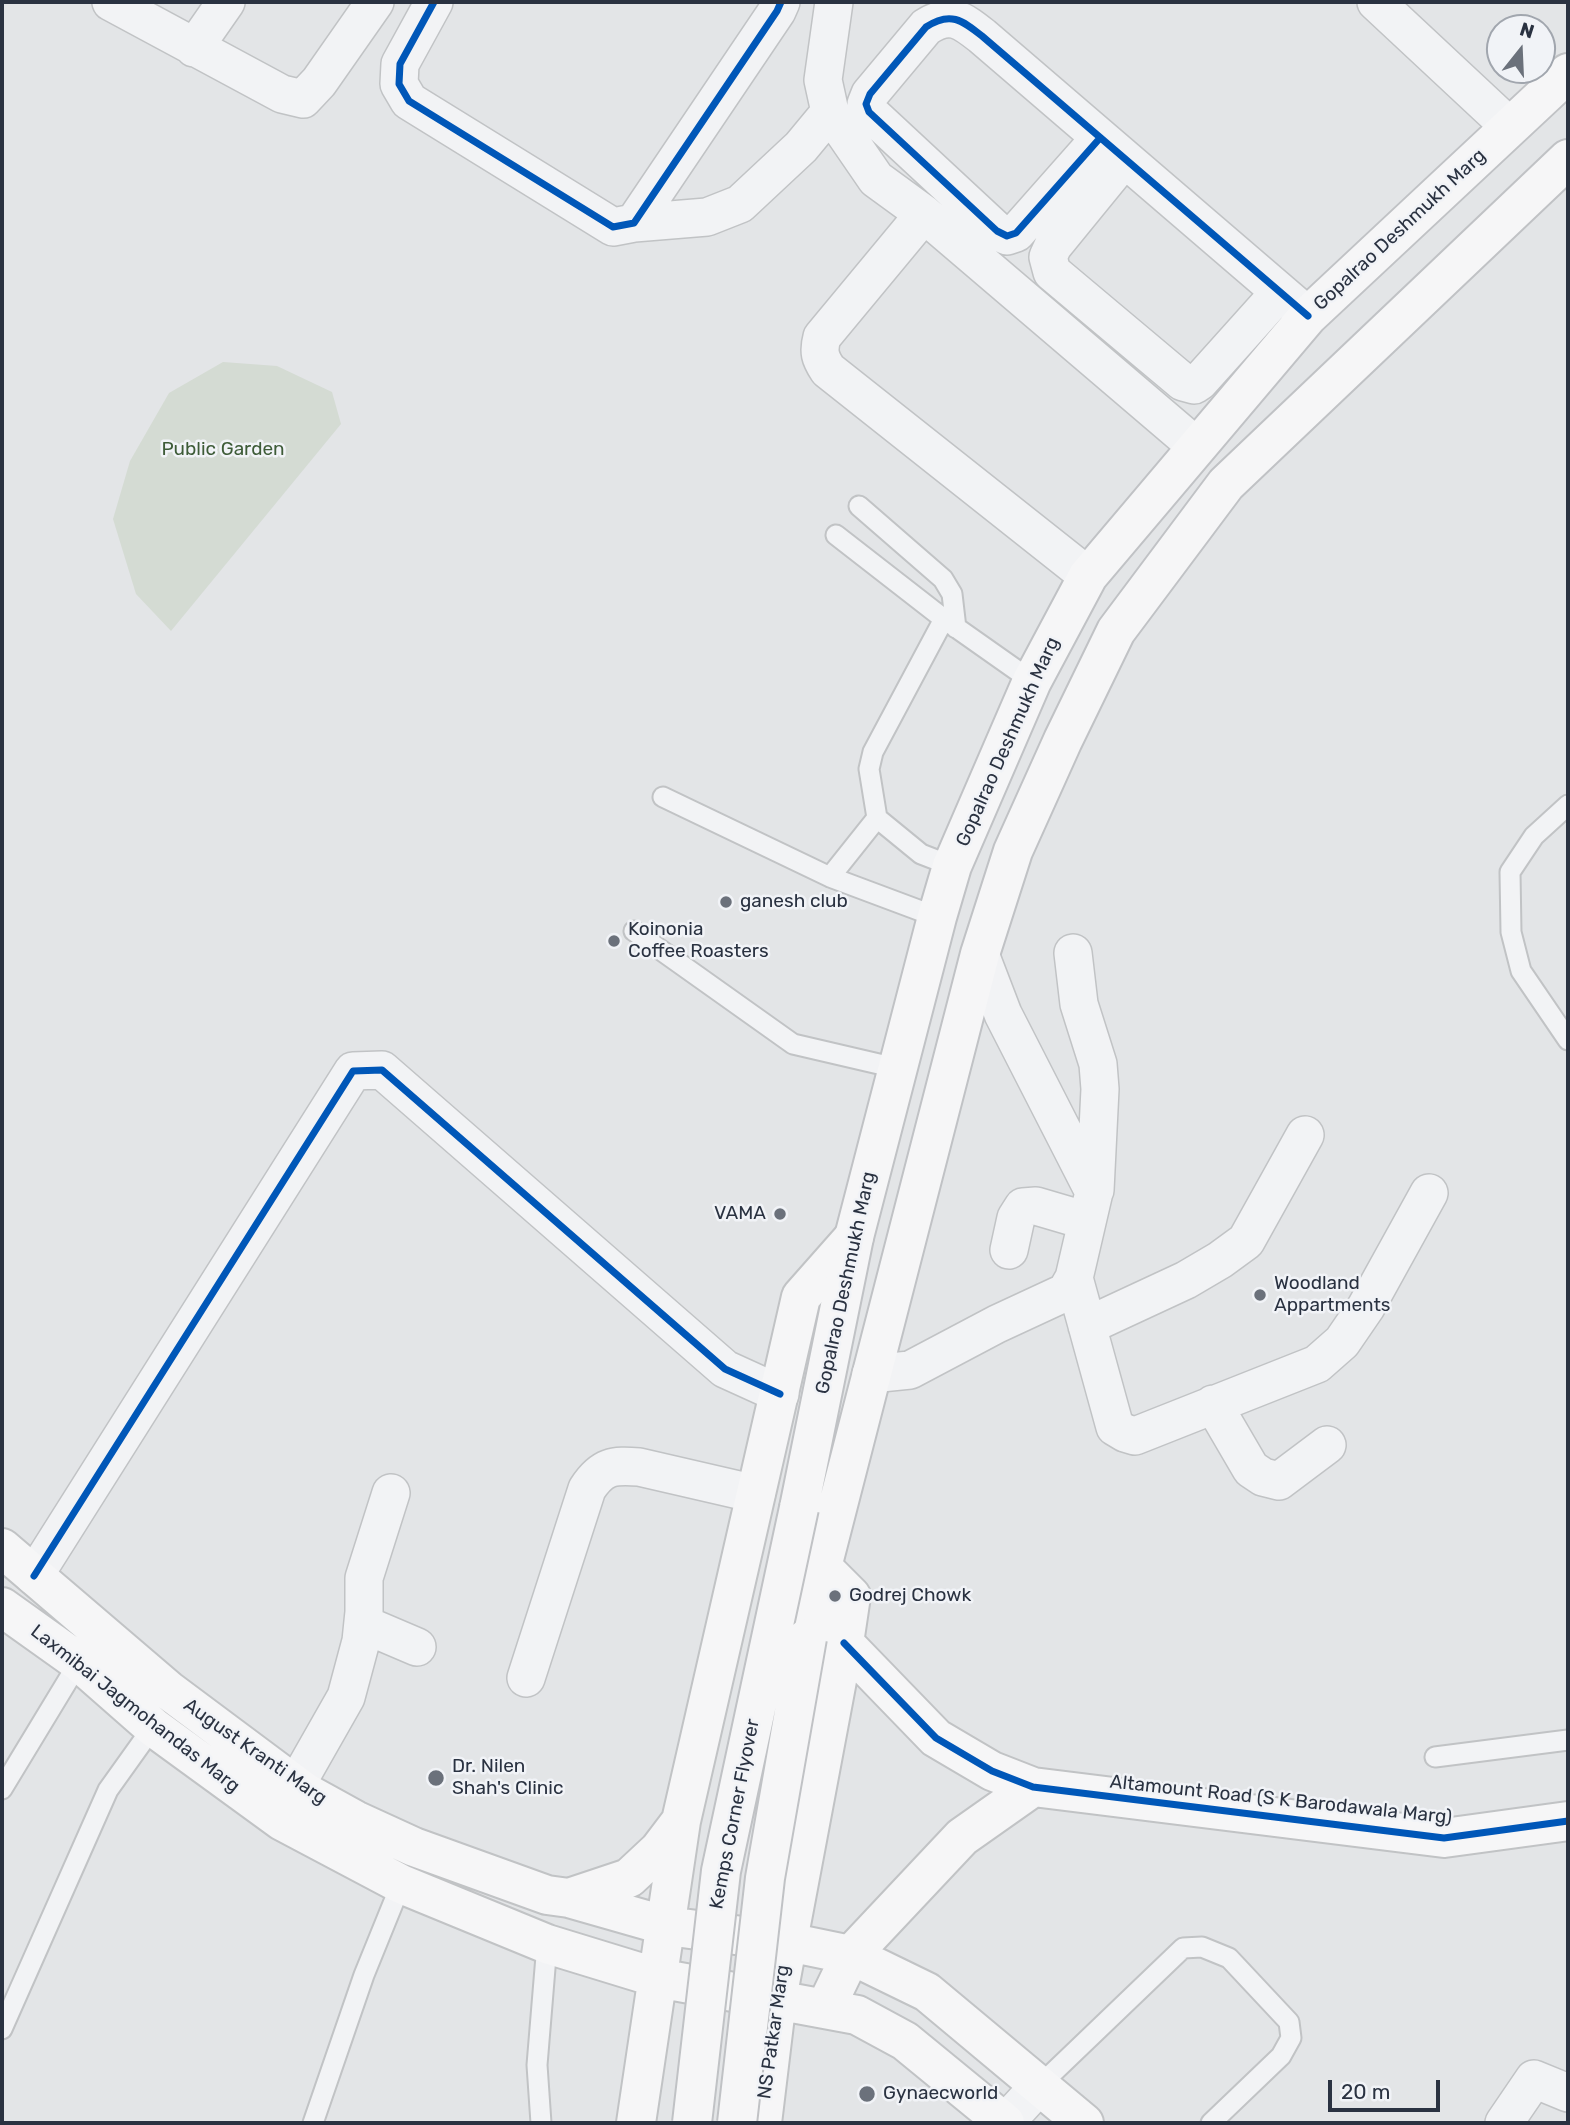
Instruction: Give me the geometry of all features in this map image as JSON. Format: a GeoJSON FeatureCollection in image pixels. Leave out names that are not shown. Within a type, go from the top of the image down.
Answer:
{"type":"FeatureCollection","features":[{"type":"Feature","properties":{"kind":"main road","name":"Gopalrao Deshmukh Marg"},"geometry":{"type":"LineString","coordinates":[[799,1508],[854,1237],[896,1068],[952,866],[1032,681],[1088,576],[1197,447],[1293,304],[1510,127],[1568,73]]}},
{"type":"Feature","properties":{"kind":"main road"},"geometry":{"type":"LineString","coordinates":[[871,1374],[980,954],[1013,851],[1116,631],[1226,484],[1568,159]]}},
{"type":"Feature","properties":{"kind":"main road"},"geometry":{"type":"LineString","coordinates":[[636,2123],[681,1821],[801,1297],[854,1237]]}},
{"type":"Feature","properties":{"kind":"main road","name":"Kemps Corner Flyover"},"geometry":{"type":"LineString","coordinates":[[737,2123],[765,1878],[826,1640],[822,1567],[871,1374]]}},
{"type":"Feature","properties":{"kind":"main road","name":"Kemps Corner Flyover"},"geometry":{"type":"LineString","coordinates":[[691,2123],[721,1871],[799,1508]]}},
{"type":"Feature","properties":{"kind":"main road","name":"August Kranti Marg"},"geometry":{"type":"LineString","coordinates":[[2,1548],[168,1690],[296,1786],[355,1820],[414,1847],[547,1895],[569,1898],[667,1926],[788,1941]]}},
{"type":"Feature","properties":{"kind":"main road","name":"Laxmibai Jagmohandas Marg"},"geometry":{"type":"LineString","coordinates":[[2,1607],[79,1662],[153,1727],[282,1821],[401,1884],[547,1944],[658,1978],[777,1999]]}},
{"type":"Feature","properties":{"kind":"main road","name":"Altamount Road (S K Barodawala Marg)"},"geometry":{"type":"LineString","coordinates":[[826,1640],[936,1738],[992,1772],[1033,1787],[1444,1838],[1568,1821]]}},
{"type":"Feature","properties":{"kind":"main road","name":"NS Patkar Marg"},"geometry":{"type":"LineString","coordinates":[[762,2123],[826,1640]]}},
{"type":"Feature","properties":{"kind":"main road"},"geometry":{"type":"LineString","coordinates":[[825,2009],[851,1955],[962,1838],[1033,1787]]}},
{"type":"Feature","properties":{"kind":"main road"},"geometry":{"type":"LineString","coordinates":[[569,1898],[629,1878],[659,1850],[681,1821]]}},
{"type":"Feature","properties":{"kind":"main road"},"geometry":{"type":"LineString","coordinates":[[788,1941],[851,1955],[927,1992],[1084,2123]]}},
{"type":"Feature","properties":{"kind":"main road"},"geometry":{"type":"LineString","coordinates":[[777,1999],[857,2015],[905,2041],[1005,2123]]}},
{"type":"Feature","properties":{"kind":"street"},"geometry":{"type":"LineString","coordinates":[[111,2],[282,94],[303,99],[319,82],[375,2]]}},
{"type":"Feature","properties":{"kind":"street"},"geometry":{"type":"LineString","coordinates":[[194,48],[226,2]]}},
{"type":"Feature","properties":{"kind":"street"},"geometry":{"type":"LineString","coordinates":[[434,2],[400,64],[399,84],[409,101],[613,227],[707,217],[740,204],[801,147],[830,112]]}},
{"type":"Feature","properties":{"kind":"street"},"geometry":{"type":"LineString","coordinates":[[635,223],[781,2]]}},
{"type":"Feature","properties":{"kind":"street"},"geometry":{"type":"LineString","coordinates":[[834,2],[823,80],[830,112],[876,179],[924,214],[1197,447]]}},
{"type":"Feature","properties":{"kind":"street"},"geometry":{"type":"LineString","coordinates":[[1376,2],[1510,127]]}},
{"type":"Feature","properties":{"kind":"street"},"geometry":{"type":"LineString","coordinates":[[955,18],[982,36],[1293,304],[1194,384],[1184,382],[1052,272],[1048,257],[1053,246],[1112,149],[1016,233],[1007,236],[997,231],[869,112],[866,104],[870,94],[926,27],[938,19],[955,18]]}},
{"type":"Feature","properties":{"kind":"street"},"geometry":{"type":"LineString","coordinates":[[924,214],[822,337],[820,358],[828,370],[1088,576]]}},
{"type":"Feature","properties":{"kind":"street"},"geometry":{"type":"LineString","coordinates":[[871,1374],[911,1370],[997,1324],[1066,1292],[1074,1278],[1091,1207],[1100,1090],[1098,1064],[1079,1004],[1073,953]]}},
{"type":"Feature","properties":{"kind":"street"},"geometry":{"type":"LineString","coordinates":[[980,954],[1003,1014],[1091,1207]]}},
{"type":"Feature","properties":{"kind":"street"},"geometry":{"type":"LineString","coordinates":[[34,1576],[353,1071],[382,1070],[725,1369],[780,1394]]}},
{"type":"Feature","properties":{"kind":"street"},"geometry":{"type":"LineString","coordinates":[[1087,1326],[1186,1280],[1246,1241],[1306,1135]]}},
{"type":"Feature","properties":{"kind":"street"},"geometry":{"type":"LineString","coordinates":[[1074,1278],[1115,1427],[1135,1436],[1317,1364],[1342,1342],[1366,1307],[1429,1193]]}},
{"type":"Feature","properties":{"kind":"street"},"geometry":{"type":"LineString","coordinates":[[1009,1250],[1017,1218],[1023,1207],[1091,1207]]}},
{"type":"Feature","properties":{"kind":"street"},"geometry":{"type":"LineString","coordinates":[[1213,1404],[1251,1469],[1263,1477],[1279,1481],[1327,1445]]}},
{"type":"Feature","properties":{"kind":"street"},"geometry":{"type":"LineString","coordinates":[[526,1678],[587,1489],[595,1477],[606,1469],[639,1467],[756,1493]]}},
{"type":"Feature","properties":{"kind":"street"},"geometry":{"type":"LineString","coordinates":[[296,1786],[346,1697],[355,1670],[363,1624],[365,1578],[391,1493]]}},
{"type":"Feature","properties":{"kind":"street"},"geometry":{"type":"LineString","coordinates":[[363,1624],[416,1647]]}},
{"type":"Feature","properties":{"kind":"street"},"geometry":{"type":"LineString","coordinates":[[1504,2123],[1534,2079],[1568,2093]]}},
{"type":"Feature","properties":{"kind":"street"},"geometry":{"type":"LineString","coordinates":[[1005,2123],[1039,2086]]}},
{"type":"Feature","properties":{"kind":"lane"},"geometry":{"type":"LineString","coordinates":[[859,506],[943,579],[952,594],[950,624],[873,752],[869,769],[877,818],[921,854],[952,866]]}},
{"type":"Feature","properties":{"kind":"lane"},"geometry":{"type":"LineString","coordinates":[[836,535],[950,624],[1032,681]]}},
{"type":"Feature","properties":{"kind":"lane"},"geometry":{"type":"LineString","coordinates":[[663,797],[830,877],[937,917]]}},
{"type":"Feature","properties":{"kind":"lane"},"geometry":{"type":"LineString","coordinates":[[1568,805],[1534,836],[1510,872],[1511,932],[1521,971],[1568,1040]]}},
{"type":"Feature","properties":{"kind":"lane"},"geometry":{"type":"LineString","coordinates":[[830,877],[877,818]]}},
{"type":"Feature","properties":{"kind":"lane"},"geometry":{"type":"LineString","coordinates":[[634,932],[793,1044],[896,1068]]}},
{"type":"Feature","properties":{"kind":"lane"},"geometry":{"type":"LineString","coordinates":[[2,1790],[79,1662]]}},
{"type":"Feature","properties":{"kind":"lane"},"geometry":{"type":"LineString","coordinates":[[2,2029],[108,1790],[153,1727]]}},
{"type":"Feature","properties":{"kind":"lane"},"geometry":{"type":"LineString","coordinates":[[1435,1757],[1568,1740]]}},
{"type":"Feature","properties":{"kind":"lane"},"geometry":{"type":"LineString","coordinates":[[313,2123],[363,1975],[401,1884]]}},
{"type":"Feature","properties":{"kind":"lane"},"geometry":{"type":"LineString","coordinates":[[541,2123],[537,2066],[547,1944]]}},
{"type":"Feature","properties":{"kind":"lane"},"geometry":{"type":"LineString","coordinates":[[1039,2086],[1183,1948],[1202,1947],[1229,1958],[1289,2022],[1291,2038],[1281,2056],[1211,2123]]}},
{"type":"Feature","properties":{"kind":"green space","name":"Public Garden"},"geometry":{"type":"Polygon","coordinates":[[[223,362],[277,366],[332,392],[341,424],[171,631],[136,594],[113,519],[130,461],[169,393],[223,362]]]}},
{"type":"Feature","properties":{"kind":"cycle path"},"geometry":{"type":"LineString","coordinates":[[434,2],[400,64],[399,84],[409,101],[613,227],[634,223],[781,2]]}},
{"type":"Feature","properties":{"kind":"cycle path"},"geometry":{"type":"LineString","coordinates":[[1100,138],[1016,233],[1007,236],[997,231],[869,112],[866,104],[870,94],[926,27],[942,19],[962,22],[982,36],[1308,316]]}},
{"type":"Feature","properties":{"kind":"cycle path"},"geometry":{"type":"LineString","coordinates":[[34,1576],[353,1071],[382,1070],[725,1369],[780,1394]]}},
{"type":"Feature","properties":{"kind":"cycle path"},"geometry":{"type":"LineString","coordinates":[[844,1643],[936,1738],[992,1771],[1033,1787],[1444,1838],[1568,1821]]}},
{"type":"Feature","properties":{"kind":"place","name":"ganesh club"},"geometry":{"type":"Point","coordinates":[726,902]}},
{"type":"Feature","properties":{"kind":"place","name":"Koinonia Coffee Roasters"},"geometry":{"type":"Point","coordinates":[614,941]}},
{"type":"Feature","properties":{"kind":"place","name":"VAMA"},"geometry":{"type":"Point","coordinates":[780,1214]}},
{"type":"Feature","properties":{"kind":"place","name":"Woodland Appartments"},"geometry":{"type":"Point","coordinates":[1260,1295]}},
{"type":"Feature","properties":{"kind":"place","name":"Godrej Chowk"},"geometry":{"type":"Point","coordinates":[835,1596]}},
{"type":"Feature","properties":{"kind":"place","name":"Dr. Nilen Shah's Clinic"},"geometry":{"type":"Point","coordinates":[436,1778]}},
{"type":"Feature","properties":{"kind":"place","name":"Gynaecworld"},"geometry":{"type":"Point","coordinates":[867,2094]}}]}
